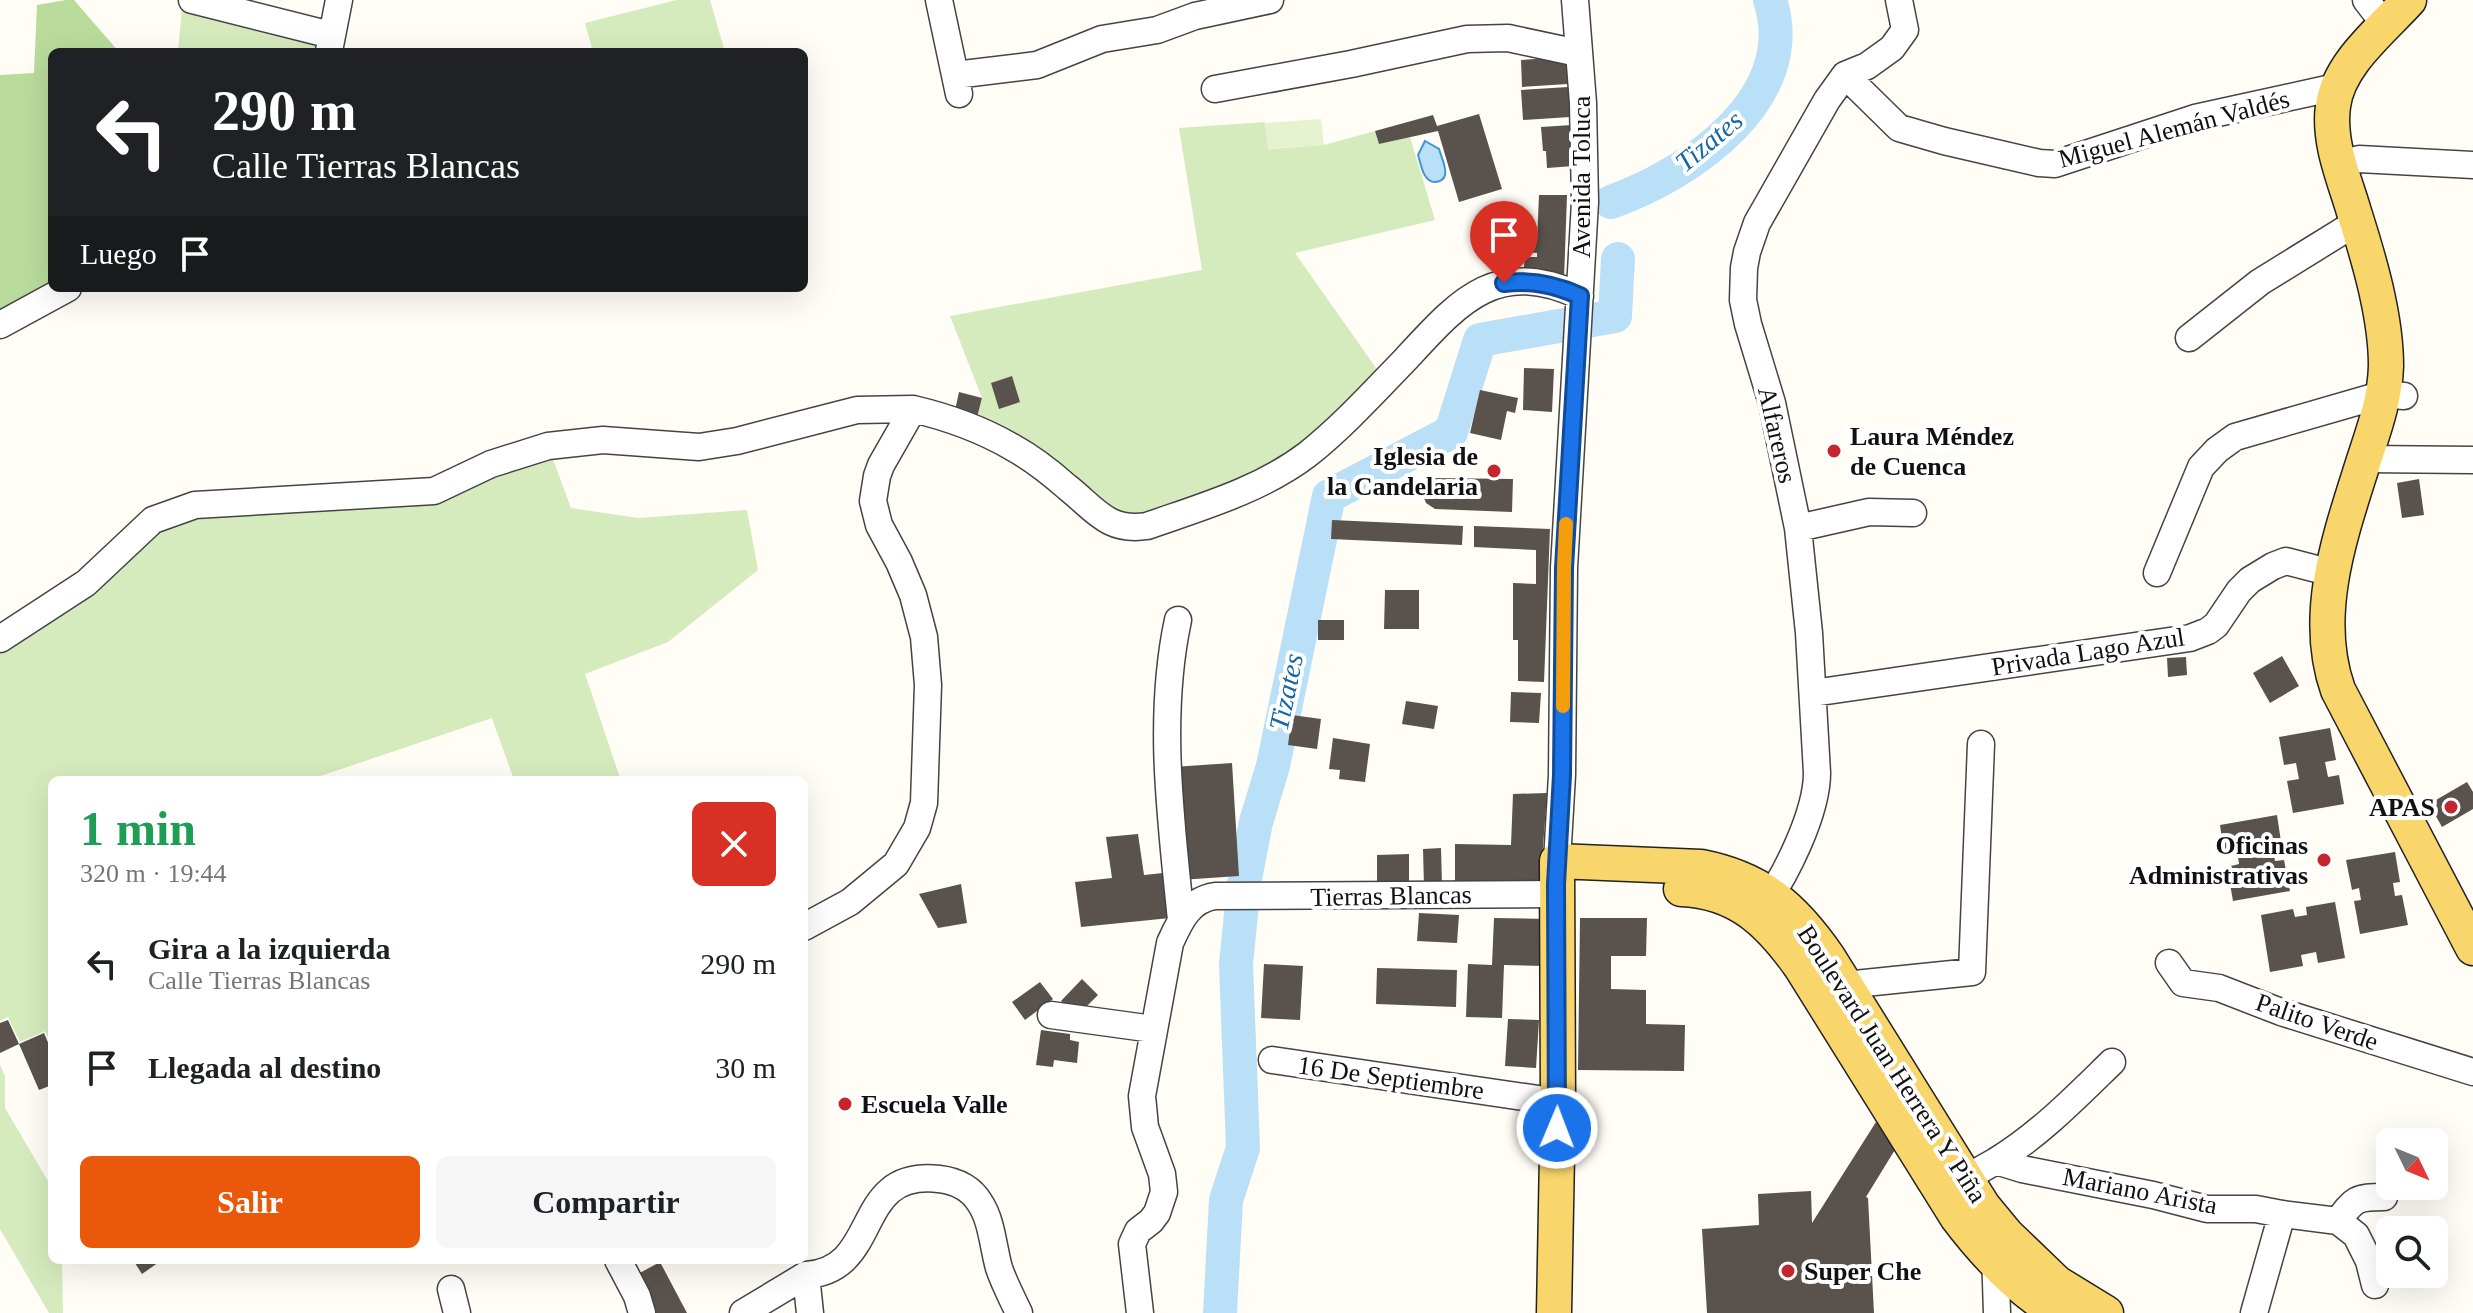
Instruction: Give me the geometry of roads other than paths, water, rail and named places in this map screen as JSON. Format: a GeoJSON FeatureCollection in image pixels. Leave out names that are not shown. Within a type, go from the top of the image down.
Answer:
{"type":"FeatureCollection","features":[{"type":"Feature","properties":{"kind":"main road"},"geometry":{"type":"LineString","coordinates":[[2409,0],[2376,13],[2336,87],[2332,130],[2349,161],[2392,266],[2407,361],[2394,395],[2376,427],[2375,459],[2349,593],[2346,629],[2350,661],[2367,700],[2473,899]]}},
{"type":"Feature","properties":{"kind":"main road"},"geometry":{"type":"LineString","coordinates":[[2394,395],[2372,274],[2357,222],[2349,161],[2352,125],[2360,83],[2436,0]]}},
{"type":"Feature","properties":{"kind":"main road"},"geometry":{"type":"LineString","coordinates":[[2375,459],[2332,573],[2326,631],[2331,671],[2338,690],[2473,948]]}},
{"type":"Feature","properties":{"kind":"main road","name":"Boulevard Juan Herrera Y Piña"},"geometry":{"type":"LineString","coordinates":[[1557,880],[1701,867],[1738,877],[1764,905],[1778,936],[1801,967],[1957,1217],[1995,1262],[2036,1300],[2058,1313]]}},
{"type":"Feature","properties":{"kind":"main road","name":"Avenida Toluca"},"geometry":{"type":"LineString","coordinates":[[1554,1313],[1558,1102],[1557,880]]}},
{"type":"Feature","properties":{"kind":"main road","name":"Boulevard Juan Herrera Y Piña"},"geometry":{"type":"LineString","coordinates":[[1764,905],[1803,923],[1995,1221],[2057,1283],[2106,1313]]}},
{"type":"Feature","properties":{"kind":"street"},"geometry":{"type":"LineString","coordinates":[[192,0],[330,43],[339,0]]}},
{"type":"Feature","properties":{"kind":"street"},"geometry":{"type":"LineString","coordinates":[[939,0],[957,85],[1037,65],[1102,39],[1157,30],[1195,16],[1270,0]]}},
{"type":"Feature","properties":{"kind":"street","name":"Avenida Toluca"},"geometry":{"type":"LineString","coordinates":[[1557,880],[1562,775],[1564,568],[1585,202],[1583,103],[1575,0]]}},
{"type":"Feature","properties":{"kind":"street","name":"Alfareros"},"geometry":{"type":"LineString","coordinates":[[1764,905],[1810,819],[1815,804],[1817,773],[1798,528],[1772,403],[1743,300],[1744,268],[1757,223],[1827,100],[1845,75],[1867,66],[1892,48],[1905,30],[1899,0]]}},
{"type":"Feature","properties":{"kind":"street"},"geometry":{"type":"LineString","coordinates":[[1215,89],[1467,39],[1508,38],[1578,53]]}},
{"type":"Feature","properties":{"kind":"street","name":"Miguel Alemán Valdés"},"geometry":{"type":"LineString","coordinates":[[1845,75],[1899,128],[2039,163],[2055,164],[2195,118],[2336,87]]}},
{"type":"Feature","properties":{"kind":"street"},"geometry":{"type":"LineString","coordinates":[[2349,161],[2473,165]]}},
{"type":"Feature","properties":{"kind":"street"},"geometry":{"type":"LineString","coordinates":[[2189,338],[2260,282],[2357,222]]}},
{"type":"Feature","properties":{"kind":"street"},"geometry":{"type":"LineString","coordinates":[[0,639],[86,583],[153,520],[195,505],[434,491],[491,464],[548,446],[603,440],[699,447],[737,441],[857,410],[913,409],[971,427],[1010,445],[1051,473],[1100,517],[1111,523],[1135,528],[1147,526],[1231,496],[1305,456],[1347,420],[1449,312],[1474,294],[1504,283],[1535,282],[1565,289],[1579,314]]}},
{"type":"Feature","properties":{"kind":"street"},"geometry":{"type":"LineString","coordinates":[[0,325],[61,292]]}},
{"type":"Feature","properties":{"kind":"street"},"geometry":{"type":"LineString","coordinates":[[2157,573],[2201,467],[2225,443],[2235,437],[2394,395]]}},
{"type":"Feature","properties":{"kind":"street"},"geometry":{"type":"LineString","coordinates":[[808,925],[850,902],[896,864],[917,828],[924,803],[928,685],[924,637],[910,587],[879,525],[873,501],[881,465],[913,409]]}},
{"type":"Feature","properties":{"kind":"street"},"geometry":{"type":"LineString","coordinates":[[2375,459],[2473,460]]}},
{"type":"Feature","properties":{"kind":"street"},"geometry":{"type":"LineString","coordinates":[[1798,528],[1869,512],[1913,513]]}},
{"type":"Feature","properties":{"kind":"street","name":"Privada Lago Azul"},"geometry":{"type":"LineString","coordinates":[[1813,693],[2190,638],[2216,625],[2239,591],[2273,566],[2286,561],[2332,573]]}},
{"type":"Feature","properties":{"kind":"street"},"geometry":{"type":"LineString","coordinates":[[1140,1313],[1132,1244],[1138,1231],[1157,1213],[1164,1192],[1162,1174],[1145,1127],[1142,1096],[1170,943],[1181,920],[1171,816],[1166,713],[1171,649],[1178,620]]}},
{"type":"Feature","properties":{"kind":"street"},"geometry":{"type":"LineString","coordinates":[[1845,985],[1972,972],[1981,744]]}},
{"type":"Feature","properties":{"kind":"street","name":"Tierras Blancas"},"geometry":{"type":"LineString","coordinates":[[1181,920],[1199,901],[1207,898],[1257,898],[1557,880]]}},
{"type":"Feature","properties":{"kind":"street","name":"Palito Verde"},"geometry":{"type":"LineString","coordinates":[[2169,963],[2183,983],[2219,988],[2281,1012],[2473,1072]]}},
{"type":"Feature","properties":{"kind":"street"},"geometry":{"type":"LineString","coordinates":[[1051,1015],[1153,1029]]}},
{"type":"Feature","properties":{"kind":"street","name":"16 De Septiembre"},"geometry":{"type":"LineString","coordinates":[[1272,1060],[1558,1102]]}},
{"type":"Feature","properties":{"kind":"street"},"geometry":{"type":"LineString","coordinates":[[1966,1178],[2010,1153],[2112,1062]]}},
{"type":"Feature","properties":{"kind":"street","name":"Mariano Arista"},"geometry":{"type":"LineString","coordinates":[[1996,1161],[2207,1209],[2256,1209],[2338,1221]]}},
{"type":"Feature","properties":{"kind":"street"},"geometry":{"type":"LineString","coordinates":[[743,1313],[806,1275],[828,1271],[846,1260],[883,1197],[895,1186],[910,1179],[925,1178],[949,1181],[967,1189],[985,1211],[999,1267],[1019,1313]]}},
{"type":"Feature","properties":{"kind":"street"},"geometry":{"type":"LineString","coordinates":[[2375,1285],[2369,1261],[2356,1235],[2338,1221],[2351,1203],[2361,1197],[2376,1197]]}},
{"type":"Feature","properties":{"kind":"street"},"geometry":{"type":"LineString","coordinates":[[2254,1313],[2282,1214]]}},
{"type":"Feature","properties":{"kind":"street"},"geometry":{"type":"LineString","coordinates":[[1995,1221],[1997,1313]]}},
{"type":"Feature","properties":{"kind":"street"},"geometry":{"type":"LineString","coordinates":[[620,1264],[642,1313]]}},
{"type":"Feature","properties":{"kind":"street"},"geometry":{"type":"LineString","coordinates":[[806,1275],[810,1313]]}},
{"type":"Feature","properties":{"kind":"water"},"geometry":{"type":"Polygon","coordinates":[[[1425,141],[1439,149],[1445,166],[1444,178],[1440,181],[1431,181],[1423,172],[1418,155],[1425,141]]]}},
{"type":"Feature","properties":{"kind":"waterway","name":"Tizates"},"geometry":{"type":"LineString","coordinates":[[1611,202],[1674,172],[1704,152],[1732,127],[1755,100],[1770,69],[1776,36],[1770,0]]}},
{"type":"Feature","properties":{"kind":"waterway","name":"Tizates"},"geometry":{"type":"LineString","coordinates":[[1220,1313],[1226,1200],[1243,1148],[1236,964],[1244,884],[1256,822],[1273,766],[1329,496],[1451,432],[1480,340],[1615,316],[1618,259]]}},
{"type":"Feature","properties":{"kind":"place","name":"Laura Méndez de Cuenca"},"geometry":{"type":"Point","coordinates":[1834,451]}},
{"type":"Feature","properties":{"kind":"place","name":"Iglesia de la Candelaria"},"geometry":{"type":"Point","coordinates":[1494,471]}},
{"type":"Feature","properties":{"kind":"place","name":"APAS"},"geometry":{"type":"Point","coordinates":[2451,807]}},
{"type":"Feature","properties":{"kind":"place","name":"Oficinas Administrativas"},"geometry":{"type":"Point","coordinates":[2324,860]}},
{"type":"Feature","properties":{"kind":"place","name":"Escuela Valle"},"geometry":{"type":"Point","coordinates":[845,1104]}},
{"type":"Feature","properties":{"kind":"place","name":"Super Che"},"geometry":{"type":"Point","coordinates":[1788,1271]}}]}
